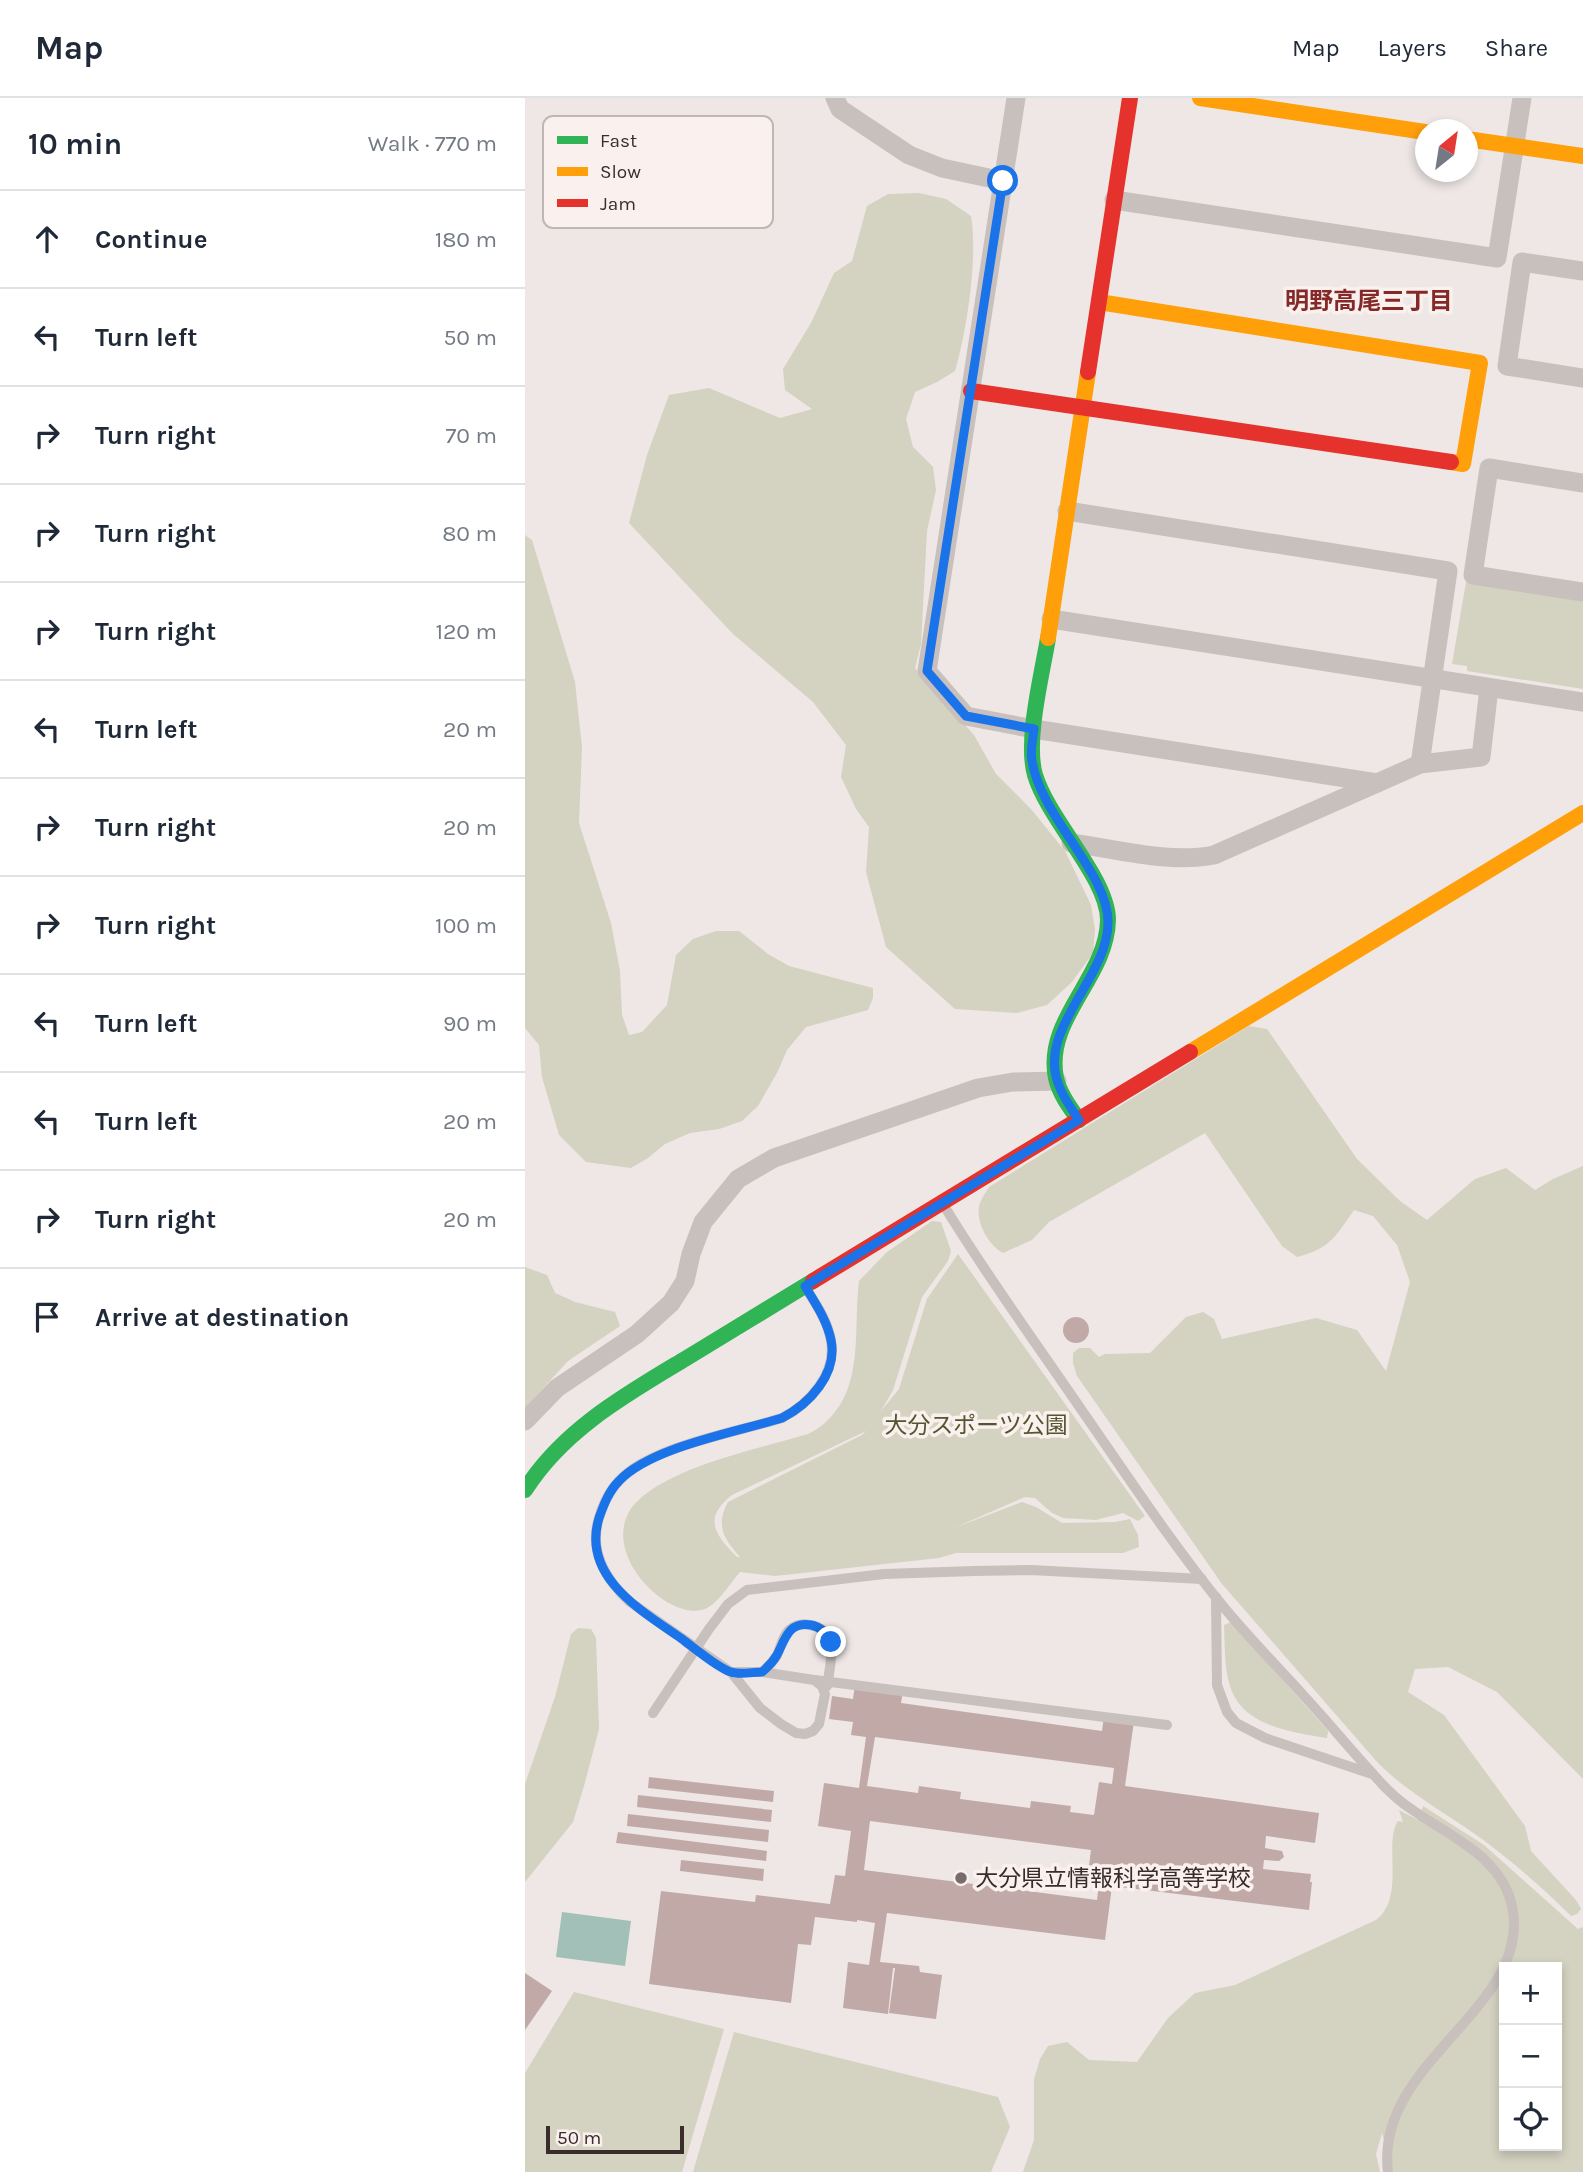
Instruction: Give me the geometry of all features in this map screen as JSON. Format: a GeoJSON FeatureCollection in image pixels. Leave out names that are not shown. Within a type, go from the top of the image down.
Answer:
{"type":"FeatureCollection","features":[{"type":"Feature","properties":{"kind":"street"},"geometry":{"type":"LineString","coordinates":[[835,98],[840,109],[909,155],[942,168],[1003,181]]}},
{"type":"Feature","properties":{"kind":"street"},"geometry":{"type":"LineString","coordinates":[[1016,98],[927,671],[966,716],[1377,783]]}},
{"type":"Feature","properties":{"kind":"street"},"geometry":{"type":"LineString","coordinates":[[1079,1120],[1057,1081],[1057,1044],[1106,944],[1109,922],[1107,905],[1102,890],[1056,820],[1036,778],[1031,758],[1130,98]]}},
{"type":"Feature","properties":{"kind":"street"},"geometry":{"type":"LineString","coordinates":[[1200,98],[1415,130]]}},
{"type":"Feature","properties":{"kind":"street"},"geometry":{"type":"LineString","coordinates":[[1114,200],[1497,258],[1522,98]]}},
{"type":"Feature","properties":{"kind":"street"},"geometry":{"type":"LineString","coordinates":[[1478,141],[1583,156]]}},
{"type":"Feature","properties":{"kind":"street"},"geometry":{"type":"LineString","coordinates":[[1583,271],[1522,262],[1507,366],[1583,378]]}},
{"type":"Feature","properties":{"kind":"street"},"geometry":{"type":"LineString","coordinates":[[971,391],[1463,464],[1480,363],[1099,302]]}},
{"type":"Feature","properties":{"kind":"street"},"geometry":{"type":"LineString","coordinates":[[1583,483],[1489,468],[1473,575],[1583,592]]}},
{"type":"Feature","properties":{"kind":"street"},"geometry":{"type":"LineString","coordinates":[[1067,511],[1448,571],[1420,764]]}},
{"type":"Feature","properties":{"kind":"street"},"geometry":{"type":"LineString","coordinates":[[1051,619],[1583,702]]}},
{"type":"Feature","properties":{"kind":"street"},"geometry":{"type":"LineString","coordinates":[[1071,843],[1173,857],[1198,858],[1214,855],[1420,764],[1481,757],[1489,688]]}},
{"type":"Feature","properties":{"kind":"street"},"geometry":{"type":"LineString","coordinates":[[525,1490],[555,1449],[635,1389],[1578,821]]}},
{"type":"Feature","properties":{"kind":"street"},"geometry":{"type":"LineString","coordinates":[[525,1420],[557,1388],[637,1334],[671,1303],[685,1281],[691,1254],[703,1222],[738,1178],[773,1158],[978,1088],[1013,1082],[1057,1081]]}},
{"type":"Feature","properties":{"kind":"lane"},"geometry":{"type":"LineString","coordinates":[[943,1203],[1167,1533],[1216,1597],[1373,1775],[1401,1802],[1476,1852],[1495,1869],[1509,1893],[1515,1928],[1508,1959],[1501,1974],[1399,2105],[1389,2135],[1388,2172]]}},
{"type":"Feature","properties":{"kind":"lane"},"geometry":{"type":"LineString","coordinates":[[762,1672],[775,1658],[785,1635],[797,1625],[813,1625],[827,1633],[832,1654],[819,1724],[814,1731],[796,1733],[760,1707],[731,1672],[630,1602],[610,1581],[597,1549],[596,1532],[608,1496],[618,1482],[641,1464],[687,1446],[782,1418],[813,1395],[826,1374],[832,1347],[825,1321],[805,1286]]}},
{"type":"Feature","properties":{"kind":"lane"},"geometry":{"type":"LineString","coordinates":[[653,1713],[695,1648],[728,1604],[741,1593],[754,1588],[884,1574],[974,1571],[1031,1570],[1202,1579]]}},
{"type":"Feature","properties":{"kind":"lane"},"geometry":{"type":"LineString","coordinates":[[1216,1597],[1217,1685],[1220,1699],[1231,1717],[1265,1738],[1373,1775]]}},
{"type":"Feature","properties":{"kind":"lane"},"geometry":{"type":"LineString","coordinates":[[731,1672],[762,1672],[1167,1725]]}},
{"type":"Feature","properties":{"kind":"lane"},"geometry":{"type":"LineString","coordinates":[[814,1679],[822,1686],[825,1694]]}},
{"type":"Feature","properties":{"kind":"green space"},"geometry":{"type":"Polygon","coordinates":[[[919,193],[946,199],[971,216],[973,251],[964,336],[955,371],[915,392],[906,419],[913,447],[933,467],[936,490],[927,531],[921,644],[915,668],[974,735],[996,774],[1031,809],[1065,851],[1091,905],[1095,930],[1093,953],[1072,982],[1047,1005],[1017,1013],[955,1009],[886,947],[866,872],[869,827],[856,809],[841,777],[846,745],[813,702],[733,634],[629,523],[647,455],[669,395],[709,388],[780,418],[812,409],[785,390],[783,369],[811,323],[834,273],[852,261],[867,206],[888,194],[919,193]]]}},
{"type":"Feature","properties":{"kind":"green space"},"geometry":{"type":"Polygon","coordinates":[[[525,535],[532,540],[575,682],[582,747],[579,823],[611,923],[620,971],[622,1015],[629,1035],[642,1032],[667,1005],[676,955],[693,939],[716,931],[739,931],[768,954],[789,966],[873,988],[873,998],[868,1010],[806,1027],[787,1050],[758,1106],[742,1121],[719,1129],[690,1133],[665,1144],[631,1168],[586,1162],[559,1135],[542,1077],[539,1045],[525,1028],[525,535]]]}},
{"type":"Feature","properties":{"kind":"green space"},"geometry":{"type":"Polygon","coordinates":[[[1466,582],[1583,600],[1583,689],[1467,671],[1467,666],[1452,664],[1466,582]]]}},
{"type":"Feature","properties":{"kind":"green space"},"geometry":{"type":"Polygon","coordinates":[[[1249,1026],[1267,1029],[1357,1159],[1400,1201],[1427,1220],[1475,1179],[1506,1168],[1535,1190],[1583,1166],[1583,1779],[1497,1692],[1448,1667],[1415,1669],[1408,1692],[1444,1715],[1525,1826],[1531,1851],[1576,1900],[1581,1909],[1577,1914],[1571,1916],[1505,1857],[1415,1794],[1378,1763],[1222,1584],[1077,1376],[1073,1363],[1073,1353],[1079,1348],[1090,1348],[1099,1357],[1105,1354],[1150,1353],[1186,1317],[1203,1312],[1214,1319],[1222,1339],[1316,1318],[1357,1330],[1386,1371],[1410,1282],[1397,1245],[1373,1216],[1354,1210],[1325,1245],[1297,1257],[1282,1246],[1205,1133],[1049,1222],[1032,1240],[1003,1253],[992,1244],[981,1224],[980,1203],[989,1187],[1249,1026]]]}},
{"type":"Feature","properties":{"kind":"green space","name":"大分スポーツ公園"},"geometry":{"type":"Polygon","coordinates":[[[932,1221],[941,1222],[951,1251],[948,1261],[922,1297],[893,1390],[881,1411],[899,1389],[927,1299],[958,1254],[1145,1516],[1138,1521],[1123,1513],[1096,1520],[1063,1518],[1052,1513],[1035,1498],[1025,1497],[954,1528],[1022,1502],[1062,1523],[1115,1522],[1130,1519],[1138,1535],[1139,1547],[1123,1553],[956,1553],[939,1558],[775,1576],[740,1572],[721,1596],[707,1608],[691,1611],[673,1605],[655,1593],[639,1576],[628,1557],[623,1536],[628,1515],[643,1496],[679,1475],[722,1459],[808,1434],[826,1422],[838,1408],[852,1374],[859,1281],[887,1252],[932,1221]],[[866,1431],[732,1495],[717,1511],[715,1519],[715,1526],[722,1541],[740,1557],[723,1532],[722,1518],[728,1502],[866,1431]]]}},
{"type":"Feature","properties":{"kind":"green space"},"geometry":{"type":"Polygon","coordinates":[[[525,1267],[547,1275],[555,1293],[575,1302],[615,1312],[620,1326],[568,1361],[525,1408],[525,1267]]]}},
{"type":"Feature","properties":{"kind":"green space"},"geometry":{"type":"Polygon","coordinates":[[[1231,1622],[1328,1731],[1327,1738],[1269,1725],[1245,1710],[1236,1699],[1228,1679],[1224,1625],[1231,1622]]]}},
{"type":"Feature","properties":{"kind":"green space"},"geometry":{"type":"Polygon","coordinates":[[[578,1628],[591,1629],[596,1638],[599,1729],[573,1822],[525,1882],[525,1784],[555,1697],[571,1634],[578,1628]]]}},
{"type":"Feature","properties":{"kind":"green space"},"geometry":{"type":"Polygon","coordinates":[[[1423,1806],[1484,1845],[1578,1929],[1583,1927],[1583,2172],[1393,2172],[1382,2133],[1376,2154],[1380,2172],[1023,2172],[1034,2140],[1034,2079],[1040,2059],[1048,2046],[1067,2042],[1089,2060],[1137,2062],[1168,2018],[1195,1993],[1235,1985],[1376,1920],[1385,1910],[1390,1898],[1394,1830],[1398,1821],[1403,1822],[1399,1810],[1418,1820],[1423,1806]]]}},
{"type":"Feature","properties":{"kind":"green space"},"geometry":{"type":"Polygon","coordinates":[[[574,1992],[724,2029],[682,2172],[525,2172],[525,2073],[574,1992]]]}},
{"type":"Feature","properties":{"kind":"green space"},"geometry":{"type":"Polygon","coordinates":[[[734,2032],[998,2097],[1010,2127],[991,2172],[693,2172],[734,2032]]]}},
{"type":"Feature","properties":{"kind":"water"},"geometry":{"type":"Polygon","coordinates":[[[562,1912],[631,1921],[625,1966],[556,1957],[562,1912]]]}},
{"type":"Feature","properties":{"kind":"building"},"geometry":{"type":"Polygon","coordinates":[[[1076,1317],[1085,1321],[1089,1330],[1085,1339],[1076,1343],[1067,1339],[1063,1330],[1067,1321],[1076,1317]]]}},
{"type":"Feature","properties":{"kind":"building"},"geometry":{"type":"Polygon","coordinates":[[[855,1684],[903,1691],[901,1703],[1102,1731],[1104,1716],[1134,1721],[1125,1786],[1319,1813],[1315,1843],[1266,1836],[1265,1848],[1282,1851],[1284,1857],[1279,1861],[1264,1860],[1263,1869],[1311,1874],[1309,1910],[1112,1886],[1105,1940],[887,1913],[880,1962],[919,1966],[920,1972],[942,1975],[936,2019],[889,2013],[895,1968],[888,2014],[843,2008],[848,1962],[869,1965],[875,1923],[857,1920],[815,1917],[811,1945],[798,1944],[791,2003],[649,1984],[661,1891],[755,1902],[756,1895],[830,1904],[835,1875],[845,1876],[851,1831],[818,1826],[824,1783],[859,1788],[866,1737],[851,1735],[853,1722],[829,1719],[832,1696],[853,1699],[855,1684]],[[875,1737],[867,1786],[918,1793],[919,1786],[961,1792],[960,1799],[1030,1808],[1031,1801],[1071,1806],[1070,1812],[1094,1815],[1099,1782],[1112,1784],[1114,1768],[875,1737]],[[870,1821],[864,1870],[1097,1900],[1099,1883],[1087,1881],[1091,1850],[870,1821]]]}},
{"type":"Feature","properties":{"kind":"building"},"geometry":{"type":"Polygon","coordinates":[[[649,1777],[774,1791],[773,1802],[648,1788],[649,1777]]]}},
{"type":"Feature","properties":{"kind":"building"},"geometry":{"type":"Polygon","coordinates":[[[638,1795],[772,1810],[771,1822],[637,1807],[638,1795]]]}},
{"type":"Feature","properties":{"kind":"building"},"geometry":{"type":"Polygon","coordinates":[[[628,1814],[769,1830],[768,1842],[627,1826],[628,1814]]]}},
{"type":"Feature","properties":{"kind":"building"},"geometry":{"type":"Polygon","coordinates":[[[618,1832],[767,1851],[766,1861],[616,1843],[618,1832]]]}},
{"type":"Feature","properties":{"kind":"building"},"geometry":{"type":"Polygon","coordinates":[[[681,1860],[764,1869],[763,1881],[680,1871],[681,1860]]]}},
{"type":"Feature","properties":{"kind":"building"},"geometry":{"type":"Polygon","coordinates":[[[525,1973],[552,1991],[525,2030],[525,1973]]]}},
{"type":"Feature","properties":{"kind":"traffic: fast"},"geometry":{"type":"LineString","coordinates":[[1048,638],[1033,726],[1032,761],[1042,793],[1099,886],[1108,920],[1098,961],[1067,1017],[1055,1057],[1056,1078],[1060,1089],[1079,1120]]}},
{"type":"Feature","properties":{"kind":"traffic: fast"},"geometry":{"type":"LineString","coordinates":[[525,1490],[558,1449],[618,1400],[813,1281]]}},
{"type":"Feature","properties":{"kind":"traffic: slow"},"geometry":{"type":"LineString","coordinates":[[1200,98],[1415,130]]}},
{"type":"Feature","properties":{"kind":"traffic: slow"},"geometry":{"type":"LineString","coordinates":[[1478,141],[1583,156]]}},
{"type":"Feature","properties":{"kind":"traffic: slow"},"geometry":{"type":"LineString","coordinates":[[1099,302],[1480,363],[1463,464],[1451,462]]}},
{"type":"Feature","properties":{"kind":"traffic: slow"},"geometry":{"type":"LineString","coordinates":[[1048,638],[1088,372]]}},
{"type":"Feature","properties":{"kind":"traffic: slow"},"geometry":{"type":"LineString","coordinates":[[1190,1052],[1583,813]]}},
{"type":"Feature","properties":{"kind":"traffic: jam"},"geometry":{"type":"LineString","coordinates":[[1088,372],[1130,98]]}},
{"type":"Feature","properties":{"kind":"traffic: jam"},"geometry":{"type":"LineString","coordinates":[[971,391],[1451,462]]}},
{"type":"Feature","properties":{"kind":"traffic: jam"},"geometry":{"type":"LineString","coordinates":[[813,1281],[1190,1052]]}},
{"type":"Feature","properties":{"kind":"place","name":"大分県立情報科学高等学校"},"geometry":{"type":"Point","coordinates":[961,1878]}},
{"type":"Feature","properties":{"kind":"district","name":"明野高尾三丁目"},"geometry":{"type":"Point","coordinates":[1369,301]}},
{"type":"Feature","properties":{"kind":"route"},"geometry":{"type":"LineString","coordinates":[[831,1642],[827,1633],[813,1625],[797,1625],[785,1635],[775,1658],[762,1672],[731,1672],[639,1609],[618,1591],[604,1569],[597,1549],[596,1532],[608,1496],[618,1482],[633,1469],[679,1449],[782,1418],[813,1395],[826,1374],[832,1347],[825,1321],[805,1286],[1079,1120],[1057,1081],[1056,1052],[1066,1022],[1106,944],[1109,922],[1102,890],[1056,820],[1036,778],[1031,758],[1034,729],[966,716],[927,671],[1003,181]]}}]}
